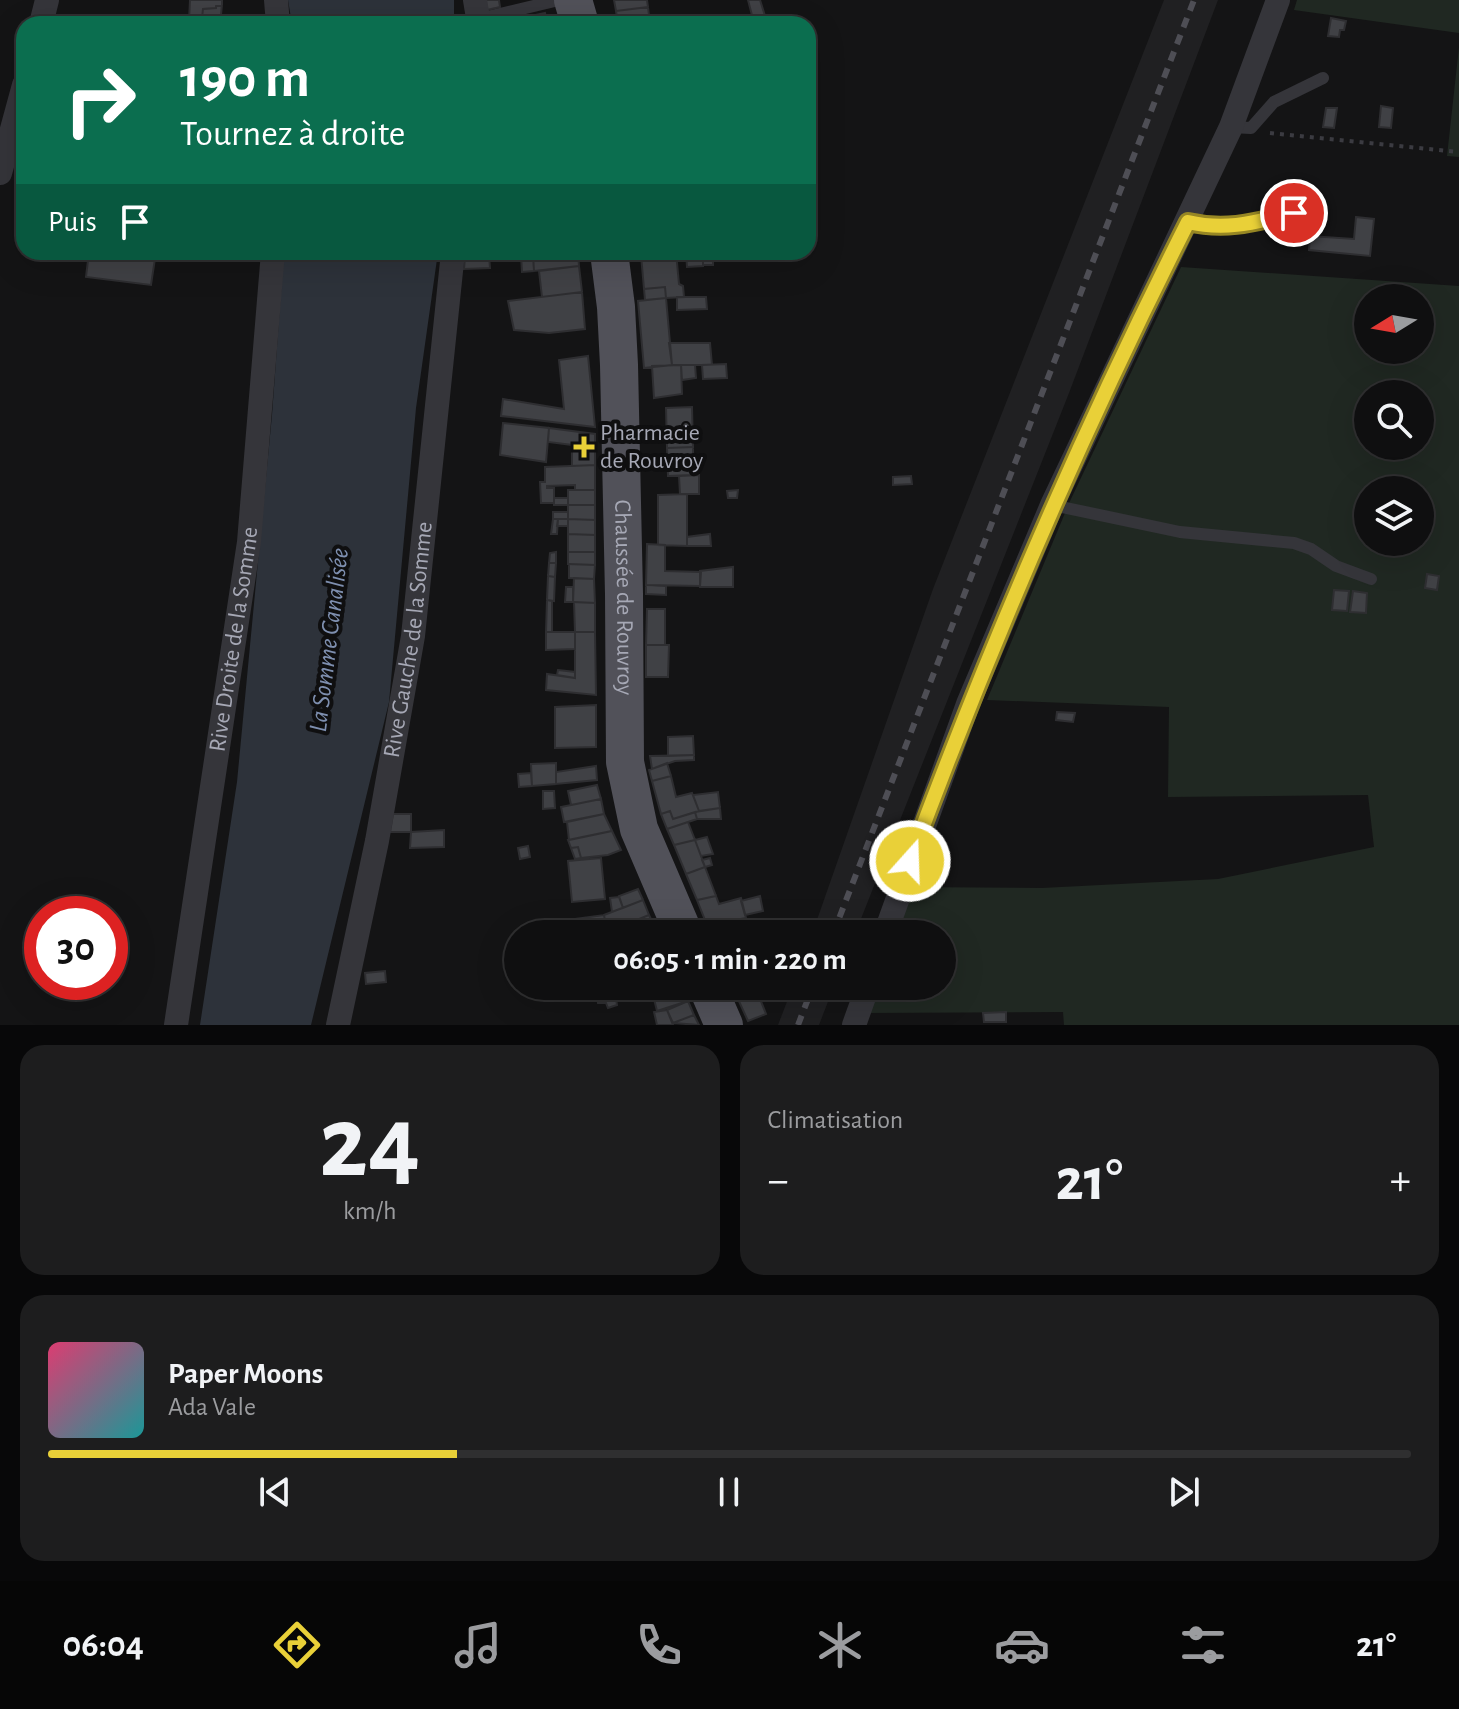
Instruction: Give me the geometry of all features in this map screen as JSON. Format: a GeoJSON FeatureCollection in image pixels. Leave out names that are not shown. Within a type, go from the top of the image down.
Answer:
{"type":"FeatureCollection","features":[{"type":"Feature","properties":{"kind":"main road","name":"Chaussée de Rouvroy"},"geometry":{"type":"LineString","coordinates":[[610,260],[619,365],[625,762],[639,829],[678,920]]}},
{"type":"Feature","properties":{"kind":"main road"},"geometry":{"type":"LineString","coordinates":[[713,1000],[724,1025]]}},
{"type":"Feature","properties":{"kind":"street"},"geometry":{"type":"LineString","coordinates":[[890,920],[968,704],[1052,505],[1188,222],[1241,128],[1278,0]]}},
{"type":"Feature","properties":{"kind":"street"},"geometry":{"type":"LineString","coordinates":[[0,173],[16,114]]}},
{"type":"Feature","properties":{"kind":"street","name":"Rive Droite de la Somme"},"geometry":{"type":"LineString","coordinates":[[176,1025],[249,542],[272,260]]}},
{"type":"Feature","properties":{"kind":"street","name":"Rive Gauche de la Somme"},"geometry":{"type":"LineString","coordinates":[[338,1025],[377,841],[413,636],[452,260]]}},
{"type":"Feature","properties":{"kind":"street"},"geometry":{"type":"LineString","coordinates":[[854,1025],[863,1000]]}},
{"type":"Feature","properties":{"kind":"lane"},"geometry":{"type":"LineString","coordinates":[[477,14],[559,0]]}},
{"type":"Feature","properties":{"kind":"lane"},"geometry":{"type":"LineString","coordinates":[[1241,128],[1274,102],[1323,78]]}},
{"type":"Feature","properties":{"kind":"lane"},"geometry":{"type":"LineString","coordinates":[[1188,222],[1211,227],[1238,226],[1294,213]]}},
{"type":"Feature","properties":{"kind":"lane"},"geometry":{"type":"LineString","coordinates":[[1052,505],[1180,532],[1294,543],[1311,549],[1336,566],[1371,579]]}},
{"type":"Feature","properties":{"kind":"path"},"geometry":{"type":"LineString","coordinates":[[1241,128],[1263,133],[1459,152]]}},
{"type":"Feature","properties":{"kind":"shaded area"},"geometry":{"type":"Polygon","coordinates":[[[1164,0],[1218,0],[1069,393],[861,920],[817,920],[933,589],[1164,0]]]}},
{"type":"Feature","properties":{"kind":"shaded area"},"geometry":{"type":"Polygon","coordinates":[[[1297,0],[1459,0],[1459,33],[1294,10],[1297,0]]]}},
{"type":"Feature","properties":{"kind":"shaded area"},"geometry":{"type":"Polygon","coordinates":[[[1459,47],[1459,157],[1447,156],[1459,47]]]}},
{"type":"Feature","properties":{"kind":"shaded area"},"geometry":{"type":"Polygon","coordinates":[[[1181,267],[1430,284],[1354,284],[1354,364],[1434,364],[1434,284],[1459,286],[1459,1025],[1064,1025],[1063,1012],[859,1013],[863,1000],[956,1000],[956,920],[889,920],[900,887],[1042,888],[1218,879],[1374,847],[1368,795],[1168,797],[1169,707],[987,700],[1070,501],[1181,267]]]}},
{"type":"Feature","properties":{"kind":"shaded area"},"geometry":{"type":"Polygon","coordinates":[[[788,1000],[829,1000],[819,1025],[778,1025],[788,1000]]]}},
{"type":"Feature","properties":{"kind":"water"},"geometry":{"type":"Polygon","coordinates":[[[288,0],[454,0],[454,16],[291,16],[288,0]]]}},
{"type":"Feature","properties":{"kind":"water","name":"La Somme Canalisée"},"geometry":{"type":"Polygon","coordinates":[[[283,260],[437,260],[416,408],[389,702],[311,1025],[200,1025],[237,782],[283,260]]]}},
{"type":"Feature","properties":{"kind":"building"},"geometry":{"type":"Polygon","coordinates":[[[190,0],[222,0],[222,5],[216,8],[203,9],[202,16],[189,16],[190,0]]]}},
{"type":"Feature","properties":{"kind":"building"},"geometry":{"type":"Polygon","coordinates":[[[485,0],[499,0],[500,7],[487,10],[485,0]]]}},
{"type":"Feature","properties":{"kind":"building"},"geometry":{"type":"Polygon","coordinates":[[[614,0],[647,0],[648,7],[616,11],[614,0]]]}},
{"type":"Feature","properties":{"kind":"building"},"geometry":{"type":"Polygon","coordinates":[[[748,0],[760,0],[765,16],[752,16],[748,0]]]}},
{"type":"Feature","properties":{"kind":"building"},"geometry":{"type":"Polygon","coordinates":[[[222,5],[221,16],[202,16],[203,9],[222,5]]]}},
{"type":"Feature","properties":{"kind":"building"},"geometry":{"type":"Polygon","coordinates":[[[648,7],[649,16],[617,16],[616,11],[648,7]]]}},
{"type":"Feature","properties":{"kind":"building"},"geometry":{"type":"Polygon","coordinates":[[[1331,18],[1346,21],[1339,37],[1328,36],[1331,18]]]}},
{"type":"Feature","properties":{"kind":"building"},"geometry":{"type":"Polygon","coordinates":[[[1381,106],[1393,108],[1391,128],[1379,127],[1381,106]]]}},
{"type":"Feature","properties":{"kind":"building"},"geometry":{"type":"Polygon","coordinates":[[[1326,108],[1337,108],[1334,128],[1323,127],[1326,108]]]}},
{"type":"Feature","properties":{"kind":"building"},"geometry":{"type":"Polygon","coordinates":[[[1356,217],[1374,219],[1370,256],[1309,250],[1310,236],[1354,239],[1356,217]]]}},
{"type":"Feature","properties":{"kind":"building"},"geometry":{"type":"Polygon","coordinates":[[[88,260],[155,260],[151,285],[86,277],[88,260]]]}},
{"type":"Feature","properties":{"kind":"building"},"geometry":{"type":"Polygon","coordinates":[[[465,260],[489,260],[490,268],[464,269],[465,260]]]}},
{"type":"Feature","properties":{"kind":"building"},"geometry":{"type":"Polygon","coordinates":[[[521,260],[533,260],[534,271],[522,272],[521,260]]]}},
{"type":"Feature","properties":{"kind":"building"},"geometry":{"type":"Polygon","coordinates":[[[533,260],[579,260],[579,266],[534,271],[533,260]]]}},
{"type":"Feature","properties":{"kind":"building"},"geometry":{"type":"Polygon","coordinates":[[[641,260],[677,260],[679,284],[683,286],[684,297],[666,298],[665,287],[644,289],[641,260]]]}},
{"type":"Feature","properties":{"kind":"building"},"geometry":{"type":"Polygon","coordinates":[[[687,260],[703,260],[703,266],[687,267],[687,260]]]}},
{"type":"Feature","properties":{"kind":"building"},"geometry":{"type":"Polygon","coordinates":[[[703,260],[713,260],[713,265],[703,265],[703,260]]]}},
{"type":"Feature","properties":{"kind":"building"},"geometry":{"type":"Polygon","coordinates":[[[579,266],[582,292],[542,297],[539,271],[579,266]]]}},
{"type":"Feature","properties":{"kind":"building"},"geometry":{"type":"Polygon","coordinates":[[[665,287],[666,298],[645,300],[644,289],[665,287]]]}},
{"type":"Feature","properties":{"kind":"building"},"geometry":{"type":"Polygon","coordinates":[[[582,292],[585,329],[549,333],[514,330],[508,301],[582,292]]]}},
{"type":"Feature","properties":{"kind":"building"},"geometry":{"type":"Polygon","coordinates":[[[677,297],[706,297],[707,309],[677,310],[677,297]]]}},
{"type":"Feature","properties":{"kind":"building"},"geometry":{"type":"Polygon","coordinates":[[[666,298],[672,365],[644,368],[638,301],[666,298]]]}},
{"type":"Feature","properties":{"kind":"building"},"geometry":{"type":"Polygon","coordinates":[[[669,343],[710,343],[712,365],[672,365],[669,343]]]}},
{"type":"Feature","properties":{"kind":"building"},"geometry":{"type":"Polygon","coordinates":[[[588,356],[595,427],[501,416],[503,399],[564,409],[559,360],[588,356]]]}},
{"type":"Feature","properties":{"kind":"building"},"geometry":{"type":"Polygon","coordinates":[[[726,364],[727,378],[703,379],[702,365],[726,364]]]}},
{"type":"Feature","properties":{"kind":"building"},"geometry":{"type":"Polygon","coordinates":[[[681,365],[695,365],[696,378],[682,380],[681,365]]]}},
{"type":"Feature","properties":{"kind":"building"},"geometry":{"type":"Polygon","coordinates":[[[681,365],[682,394],[654,398],[652,366],[681,365]]]}},
{"type":"Feature","properties":{"kind":"building"},"geometry":{"type":"Polygon","coordinates":[[[692,407],[693,447],[667,448],[666,408],[692,407]]]}},
{"type":"Feature","properties":{"kind":"building"},"geometry":{"type":"Polygon","coordinates":[[[503,423],[549,428],[546,462],[500,455],[503,423]]]}},
{"type":"Feature","properties":{"kind":"building","name":"Pharmacie de Rouvroy"},"geometry":{"type":"Polygon","coordinates":[[[549,428],[595,434],[595,465],[572,466],[572,445],[548,442],[549,428]]]}},
{"type":"Feature","properties":{"kind":"building"},"geometry":{"type":"Polygon","coordinates":[[[693,447],[693,475],[668,476],[667,448],[693,447]]]}},
{"type":"Feature","properties":{"kind":"building"},"geometry":{"type":"Polygon","coordinates":[[[595,465],[595,490],[575,490],[575,485],[547,486],[554,488],[554,503],[541,503],[540,482],[545,482],[545,467],[595,465]]]}},
{"type":"Feature","properties":{"kind":"building"},"geometry":{"type":"Polygon","coordinates":[[[699,475],[699,494],[680,494],[679,476],[699,475]]]}},
{"type":"Feature","properties":{"kind":"building"},"geometry":{"type":"Polygon","coordinates":[[[911,476],[912,484],[893,485],[893,477],[911,476]]]}},
{"type":"Feature","properties":{"kind":"building"},"geometry":{"type":"Polygon","coordinates":[[[568,490],[595,490],[595,505],[568,505],[568,490]]]}},
{"type":"Feature","properties":{"kind":"building"},"geometry":{"type":"Polygon","coordinates":[[[738,490],[737,498],[728,498],[727,491],[738,490]]]}},
{"type":"Feature","properties":{"kind":"building"},"geometry":{"type":"Polygon","coordinates":[[[687,494],[687,546],[658,545],[658,495],[687,494]]]}},
{"type":"Feature","properties":{"kind":"building"},"geometry":{"type":"Polygon","coordinates":[[[554,498],[568,498],[568,505],[554,505],[554,498]]]}},
{"type":"Feature","properties":{"kind":"building"},"geometry":{"type":"Polygon","coordinates":[[[568,505],[595,505],[595,520],[568,519],[568,505]]]}},
{"type":"Feature","properties":{"kind":"building"},"geometry":{"type":"Polygon","coordinates":[[[553,512],[568,512],[568,519],[553,519],[553,512]]]}},
{"type":"Feature","properties":{"kind":"building"},"geometry":{"type":"Polygon","coordinates":[[[553,519],[558,519],[557,534],[551,534],[553,519]]]}},
{"type":"Feature","properties":{"kind":"building"},"geometry":{"type":"Polygon","coordinates":[[[558,519],[568,519],[568,526],[557,526],[558,519]]]}},
{"type":"Feature","properties":{"kind":"building"},"geometry":{"type":"Polygon","coordinates":[[[568,519],[595,520],[595,535],[568,534],[568,519]]]}},
{"type":"Feature","properties":{"kind":"building"},"geometry":{"type":"Polygon","coordinates":[[[568,534],[595,535],[595,552],[568,552],[568,534]]]}},
{"type":"Feature","properties":{"kind":"building"},"geometry":{"type":"Polygon","coordinates":[[[710,534],[711,546],[687,546],[687,537],[710,534]]]}},
{"type":"Feature","properties":{"kind":"building"},"geometry":{"type":"Polygon","coordinates":[[[647,544],[665,545],[665,571],[701,572],[700,586],[646,585],[647,544]]]}},
{"type":"Feature","properties":{"kind":"building"},"geometry":{"type":"Polygon","coordinates":[[[556,552],[556,563],[549,563],[550,553],[556,552]]]}},
{"type":"Feature","properties":{"kind":"building"},"geometry":{"type":"Polygon","coordinates":[[[568,552],[595,552],[595,565],[568,564],[568,552]]]}},
{"type":"Feature","properties":{"kind":"building"},"geometry":{"type":"Polygon","coordinates":[[[549,563],[556,563],[555,577],[548,576],[549,563]]]}},
{"type":"Feature","properties":{"kind":"building"},"geometry":{"type":"Polygon","coordinates":[[[569,564],[595,565],[594,579],[569,578],[569,564]]]}},
{"type":"Feature","properties":{"kind":"building"},"geometry":{"type":"Polygon","coordinates":[[[733,567],[733,587],[700,587],[700,571],[733,567]]]}},
{"type":"Feature","properties":{"kind":"building"},"geometry":{"type":"Polygon","coordinates":[[[1427,574],[1439,576],[1437,590],[1425,588],[1427,574]]]}},
{"type":"Feature","properties":{"kind":"building"},"geometry":{"type":"Polygon","coordinates":[[[548,576],[555,577],[554,601],[547,600],[548,576]]]}},
{"type":"Feature","properties":{"kind":"building"},"geometry":{"type":"Polygon","coordinates":[[[574,578],[594,579],[595,603],[573,602],[574,578]]]}},
{"type":"Feature","properties":{"kind":"building"},"geometry":{"type":"Polygon","coordinates":[[[646,585],[666,586],[666,595],[646,594],[646,585]]]}},
{"type":"Feature","properties":{"kind":"building"},"geometry":{"type":"Polygon","coordinates":[[[566,587],[573,587],[573,602],[565,602],[566,587]]]}},
{"type":"Feature","properties":{"kind":"building"},"geometry":{"type":"Polygon","coordinates":[[[1334,590],[1349,591],[1347,611],[1332,610],[1334,590]]]}},
{"type":"Feature","properties":{"kind":"building"},"geometry":{"type":"Polygon","coordinates":[[[1353,591],[1367,593],[1366,613],[1350,612],[1353,591]]]}},
{"type":"Feature","properties":{"kind":"building"},"geometry":{"type":"Polygon","coordinates":[[[547,600],[552,601],[552,632],[546,632],[547,600]]]}},
{"type":"Feature","properties":{"kind":"building"},"geometry":{"type":"Polygon","coordinates":[[[574,602],[595,603],[595,632],[575,632],[574,602]]]}},
{"type":"Feature","properties":{"kind":"building"},"geometry":{"type":"Polygon","coordinates":[[[647,609],[665,609],[665,645],[646,645],[647,609]]]}},
{"type":"Feature","properties":{"kind":"building"},"geometry":{"type":"Polygon","coordinates":[[[546,632],[575,632],[575,649],[546,650],[546,632]]]}},
{"type":"Feature","properties":{"kind":"building"},"geometry":{"type":"Polygon","coordinates":[[[575,632],[595,632],[596,695],[546,690],[547,674],[575,678],[575,632]]]}},
{"type":"Feature","properties":{"kind":"building"},"geometry":{"type":"Polygon","coordinates":[[[646,645],[669,645],[668,677],[646,677],[646,645]]]}},
{"type":"Feature","properties":{"kind":"building"},"geometry":{"type":"Polygon","coordinates":[[[558,670],[575,672],[575,678],[557,675],[558,670]]]}},
{"type":"Feature","properties":{"kind":"building"},"geometry":{"type":"Polygon","coordinates":[[[596,705],[596,747],[555,748],[555,707],[596,705]]]}},
{"type":"Feature","properties":{"kind":"building"},"geometry":{"type":"Polygon","coordinates":[[[1057,712],[1075,713],[1073,722],[1056,720],[1057,712]]]}},
{"type":"Feature","properties":{"kind":"building"},"geometry":{"type":"Polygon","coordinates":[[[693,736],[694,755],[668,756],[668,737],[693,736]]]}},
{"type":"Feature","properties":{"kind":"building"},"geometry":{"type":"Polygon","coordinates":[[[694,755],[694,760],[675,761],[652,769],[650,756],[694,755]]]}},
{"type":"Feature","properties":{"kind":"building"},"geometry":{"type":"Polygon","coordinates":[[[556,763],[556,784],[532,786],[531,764],[556,763]]]}},
{"type":"Feature","properties":{"kind":"building"},"geometry":{"type":"Polygon","coordinates":[[[667,763],[671,776],[652,781],[649,770],[667,763]]]}},
{"type":"Feature","properties":{"kind":"building"},"geometry":{"type":"Polygon","coordinates":[[[596,766],[597,780],[556,784],[556,772],[596,766]]]}},
{"type":"Feature","properties":{"kind":"building"},"geometry":{"type":"Polygon","coordinates":[[[531,773],[532,786],[519,787],[518,774],[531,773]]]}},
{"type":"Feature","properties":{"kind":"building"},"geometry":{"type":"Polygon","coordinates":[[[671,776],[676,797],[692,793],[699,811],[673,819],[670,811],[661,814],[652,781],[671,776]]]}},
{"type":"Feature","properties":{"kind":"building"},"geometry":{"type":"Polygon","coordinates":[[[597,785],[601,799],[571,805],[568,791],[597,785]]]}},
{"type":"Feature","properties":{"kind":"building"},"geometry":{"type":"Polygon","coordinates":[[[543,791],[554,791],[555,808],[543,809],[543,791]]]}},
{"type":"Feature","properties":{"kind":"building"},"geometry":{"type":"Polygon","coordinates":[[[718,792],[720,808],[699,811],[693,795],[718,792]]]}},
{"type":"Feature","properties":{"kind":"building"},"geometry":{"type":"Polygon","coordinates":[[[601,799],[604,814],[564,822],[561,807],[601,799]]]}},
{"type":"Feature","properties":{"kind":"building"},"geometry":{"type":"Polygon","coordinates":[[[720,808],[721,819],[697,819],[695,812],[720,808]]]}},
{"type":"Feature","properties":{"kind":"building"},"geometry":{"type":"Polygon","coordinates":[[[670,811],[673,819],[695,812],[697,819],[667,829],[661,814],[670,811]]]}},
{"type":"Feature","properties":{"kind":"building"},"geometry":{"type":"Polygon","coordinates":[[[393,814],[411,814],[411,832],[390,832],[393,814]]]}},
{"type":"Feature","properties":{"kind":"building"},"geometry":{"type":"Polygon","coordinates":[[[604,814],[612,831],[569,840],[567,822],[604,814]]]}},
{"type":"Feature","properties":{"kind":"building"},"geometry":{"type":"Polygon","coordinates":[[[688,822],[695,840],[674,845],[667,829],[688,822]]]}},
{"type":"Feature","properties":{"kind":"building"},"geometry":{"type":"Polygon","coordinates":[[[444,830],[444,847],[410,848],[411,832],[444,830]]]}},
{"type":"Feature","properties":{"kind":"building"},"geometry":{"type":"Polygon","coordinates":[[[612,831],[621,850],[608,855],[581,858],[578,847],[571,848],[568,840],[612,831]]]}},
{"type":"Feature","properties":{"kind":"building"},"geometry":{"type":"Polygon","coordinates":[[[707,837],[713,854],[701,856],[695,840],[707,837]]]}},
{"type":"Feature","properties":{"kind":"building"},"geometry":{"type":"Polygon","coordinates":[[[695,840],[705,867],[686,874],[674,845],[695,840]]]}},
{"type":"Feature","properties":{"kind":"building"},"geometry":{"type":"Polygon","coordinates":[[[528,846],[530,857],[520,859],[518,848],[528,846]]]}},
{"type":"Feature","properties":{"kind":"building"},"geometry":{"type":"Polygon","coordinates":[[[578,847],[581,858],[575,859],[571,848],[578,847]]]}},
{"type":"Feature","properties":{"kind":"building"},"geometry":{"type":"Polygon","coordinates":[[[601,858],[605,899],[572,902],[568,861],[601,858]]]}},
{"type":"Feature","properties":{"kind":"building"},"geometry":{"type":"Polygon","coordinates":[[[710,858],[712,865],[705,867],[702,860],[710,858]]]}},
{"type":"Feature","properties":{"kind":"building"},"geometry":{"type":"Polygon","coordinates":[[[705,867],[716,896],[697,900],[686,874],[705,867]]]}},
{"type":"Feature","properties":{"kind":"building"},"geometry":{"type":"Polygon","coordinates":[[[638,889],[643,900],[623,908],[619,896],[638,889]]]}},
{"type":"Feature","properties":{"kind":"building"},"geometry":{"type":"Polygon","coordinates":[[[716,896],[719,904],[741,898],[746,918],[705,920],[697,900],[716,896]]]}},
{"type":"Feature","properties":{"kind":"building"},"geometry":{"type":"Polygon","coordinates":[[[760,896],[763,911],[745,915],[741,901],[760,896]]]}},
{"type":"Feature","properties":{"kind":"building"},"geometry":{"type":"Polygon","coordinates":[[[619,897],[623,908],[612,912],[610,898],[619,897]]]}},
{"type":"Feature","properties":{"kind":"building"},"geometry":{"type":"Polygon","coordinates":[[[643,900],[649,915],[637,920],[605,920],[604,915],[643,900]]]}},
{"type":"Feature","properties":{"kind":"building"},"geometry":{"type":"Polygon","coordinates":[[[604,915],[605,920],[574,920],[604,915]]]}},
{"type":"Feature","properties":{"kind":"building"},"geometry":{"type":"Polygon","coordinates":[[[385,971],[386,982],[366,984],[365,973],[385,971]]]}},
{"type":"Feature","properties":{"kind":"building"},"geometry":{"type":"Polygon","coordinates":[[[598,1000],[616,1000],[617,1005],[608,1008],[606,1003],[598,1003],[598,1000]]]}},
{"type":"Feature","properties":{"kind":"building"},"geometry":{"type":"Polygon","coordinates":[[[654,1000],[688,1001],[657,1011],[654,1000]]]}},
{"type":"Feature","properties":{"kind":"building"},"geometry":{"type":"Polygon","coordinates":[[[738,1000],[760,1000],[766,1014],[748,1021],[738,1000]]]}},
{"type":"Feature","properties":{"kind":"building"},"geometry":{"type":"Polygon","coordinates":[[[688,1001],[694,1015],[673,1023],[667,1010],[688,1001]]]}},
{"type":"Feature","properties":{"kind":"building"},"geometry":{"type":"Polygon","coordinates":[[[667,1010],[673,1025],[657,1025],[654,1012],[667,1010]]]}},
{"type":"Feature","properties":{"kind":"building"},"geometry":{"type":"Polygon","coordinates":[[[1006,1012],[1006,1022],[984,1022],[983,1013],[1006,1012]]]}},
{"type":"Feature","properties":{"kind":"building"},"geometry":{"type":"Polygon","coordinates":[[[694,1015],[699,1025],[673,1023],[694,1015]]]}},
{"type":"Feature","properties":{"kind":"railway"},"geometry":{"type":"LineString","coordinates":[[838,920],[1194,0]]}},
{"type":"Feature","properties":{"kind":"railway"},"geometry":{"type":"LineString","coordinates":[[798,1025],[808,1000]]}},
{"type":"Feature","properties":{"kind":"place","name":"Pharmacie de Rouvroy"},"geometry":{"type":"Point","coordinates":[584,447]}},
{"type":"Feature","properties":{"kind":"route"},"geometry":{"type":"LineString","coordinates":[[910,861],[968,704],[1052,505],[1188,222],[1211,227],[1238,226],[1294,213]]}}]}
